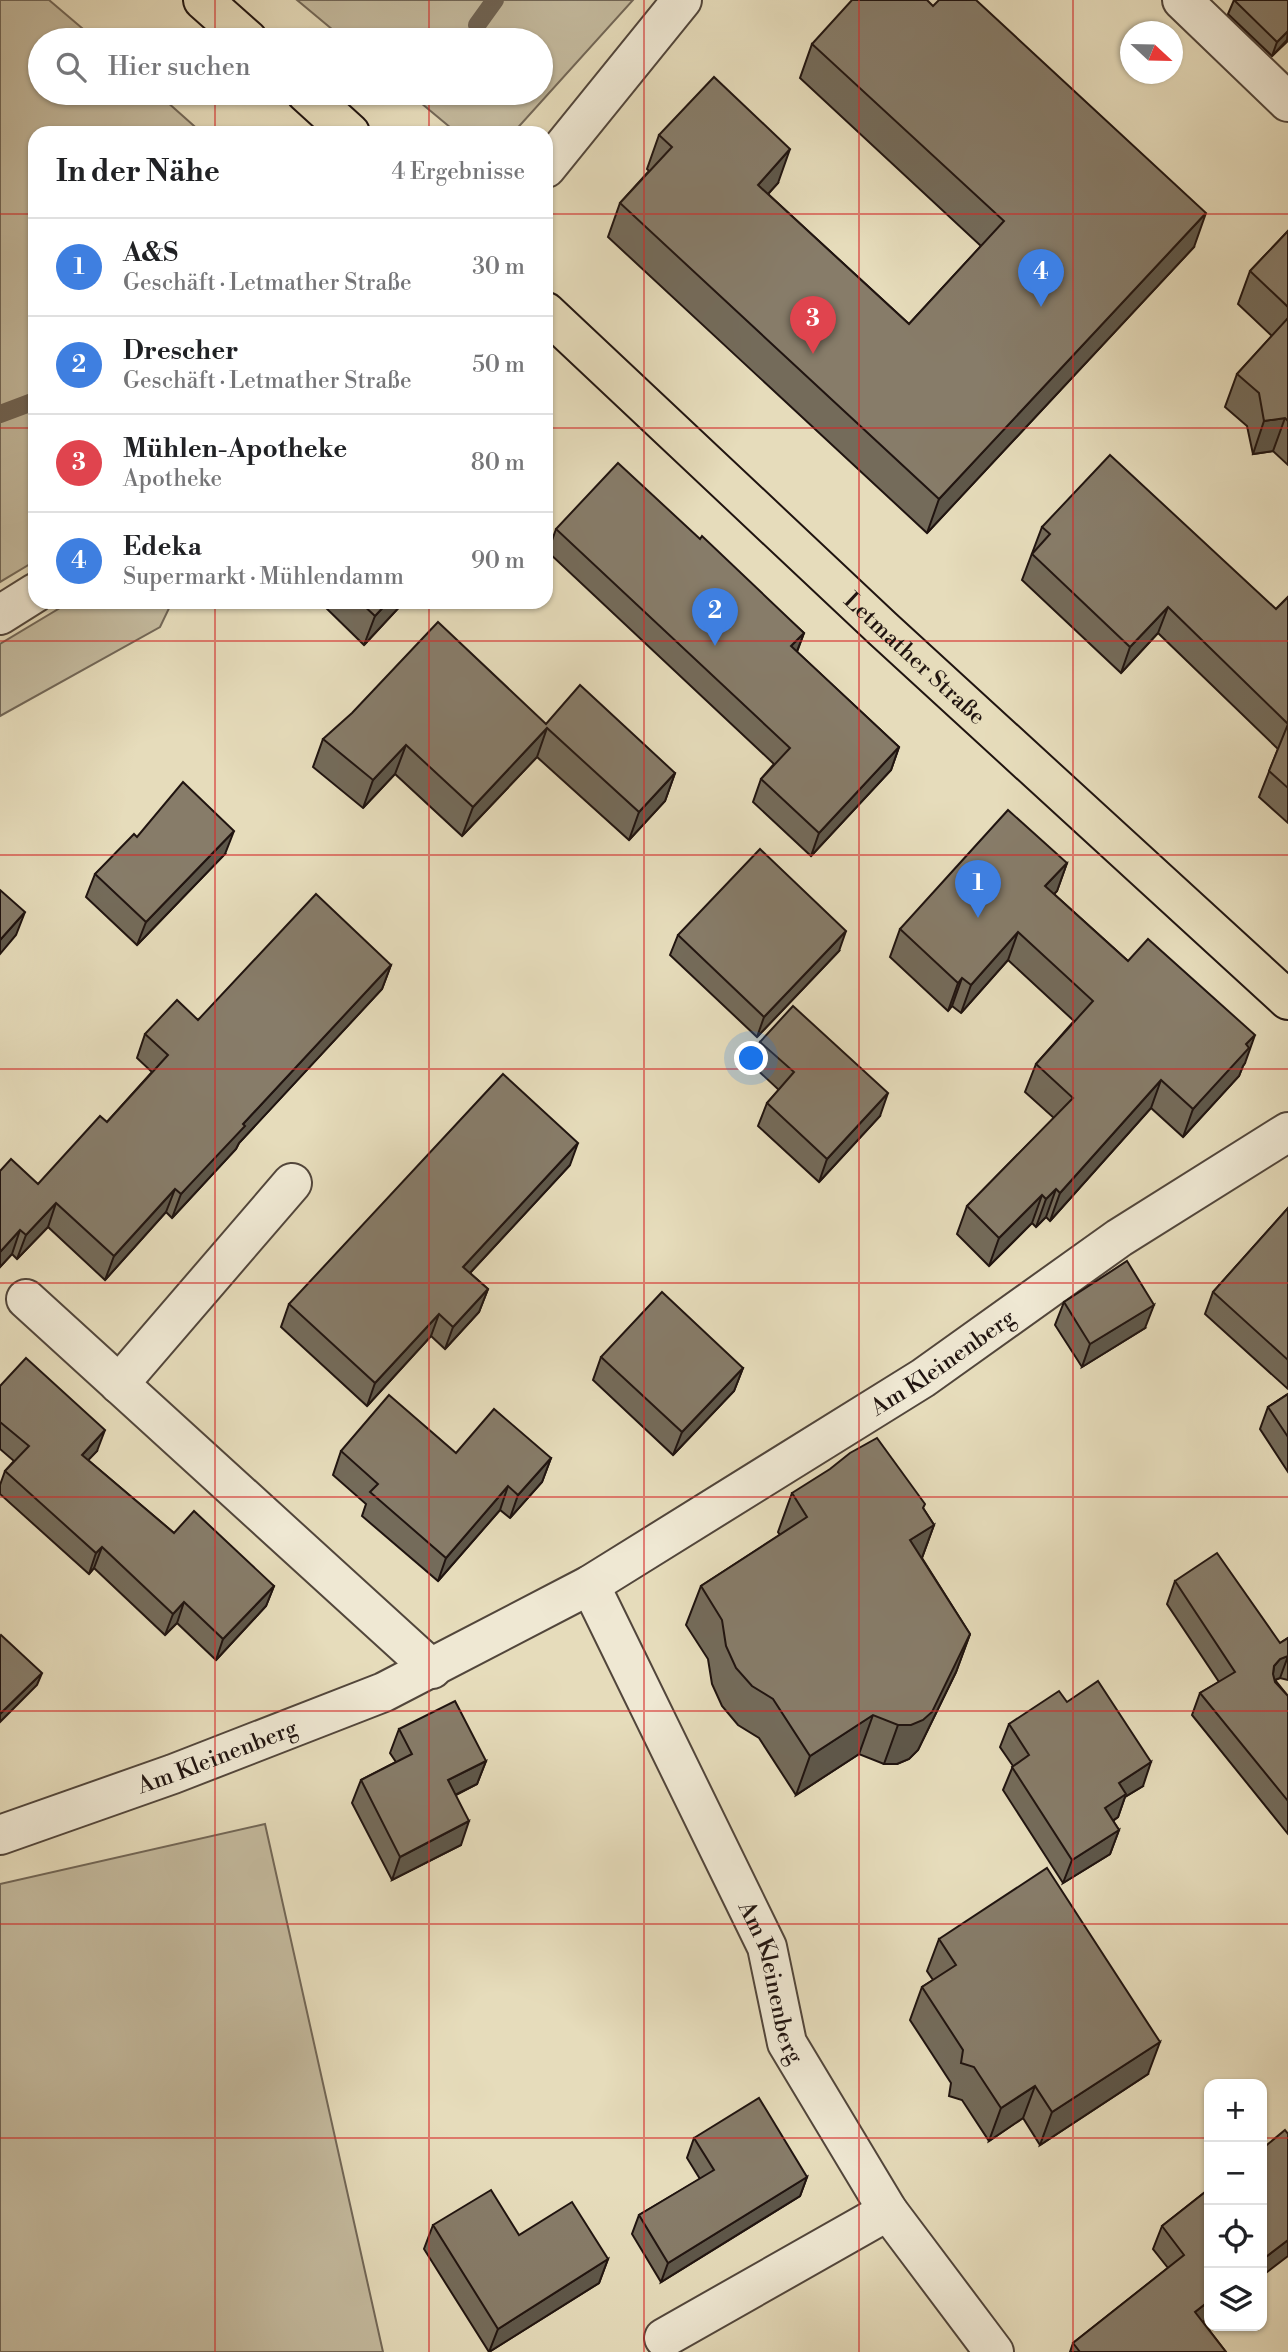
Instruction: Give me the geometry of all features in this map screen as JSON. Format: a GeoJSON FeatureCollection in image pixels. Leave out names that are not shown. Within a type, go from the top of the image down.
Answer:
{"type":"FeatureCollection","features":[{"type":"Feature","properties":{"kind":"main road"},"geometry":{"type":"LineString","coordinates":[[203,0],[234,28]]}},
{"type":"Feature","properties":{"kind":"main road"},"geometry":{"type":"LineString","coordinates":[[320,105],[343,126]]}},
{"type":"Feature","properties":{"kind":"main road","name":"Letmather Straße"},"geometry":{"type":"LineString","coordinates":[[553,319],[883,629],[1288,1000]]}},
{"type":"Feature","properties":{"kind":"street"},"geometry":{"type":"LineString","coordinates":[[553,159],[682,0]]}},
{"type":"Feature","properties":{"kind":"street"},"geometry":{"type":"LineString","coordinates":[[1182,0],[1288,102]]}},
{"type":"Feature","properties":{"kind":"street"},"geometry":{"type":"LineString","coordinates":[[0,615],[28,597]]}},
{"type":"Feature","properties":{"kind":"street","name":"Am Kleinenberg"},"geometry":{"type":"LineString","coordinates":[[0,1835],[173,1774],[384,1692],[590,1585],[923,1378],[1119,1238],[1288,1132]]}},
{"type":"Feature","properties":{"kind":"street"},"geometry":{"type":"LineString","coordinates":[[119,1384],[292,1183]]}},
{"type":"Feature","properties":{"kind":"street"},"geometry":{"type":"LineString","coordinates":[[26,1299],[432,1669]]}},
{"type":"Feature","properties":{"kind":"street","name":"Am Kleinenberg"},"geometry":{"type":"LineString","coordinates":[[590,1585],[767,1947],[787,2043],[888,2211],[994,2352]]}},
{"type":"Feature","properties":{"kind":"street"},"geometry":{"type":"LineString","coordinates":[[664,2338],[888,2211]]}},
{"type":"Feature","properties":{"kind":"shaded area"},"geometry":{"type":"Polygon","coordinates":[[[0,0],[49,0],[82,28],[28,28],[28,105],[170,105],[194,126],[28,126],[28,565],[0,582],[0,0]]]}},
{"type":"Feature","properties":{"kind":"shaded area"},"geometry":{"type":"Polygon","coordinates":[[[297,0],[633,0],[553,89],[553,28],[331,28],[297,0]]]}},
{"type":"Feature","properties":{"kind":"shaded area"},"geometry":{"type":"Polygon","coordinates":[[[423,105],[538,105],[519,126],[449,126],[423,105]]]}},
{"type":"Feature","properties":{"kind":"shaded area"},"geometry":{"type":"Polygon","coordinates":[[[58,609],[169,609],[160,627],[0,716],[0,644],[58,609]]]}},
{"type":"Feature","properties":{"kind":"shaded area"},"geometry":{"type":"Polygon","coordinates":[[[265,1824],[383,2352],[0,2352],[0,1884],[265,1824]]]}},
{"type":"Feature","properties":{"kind":"building"},"geometry":{"type":"Polygon","coordinates":[[[852,0],[927,0],[933,6],[939,0],[976,0],[1206,213],[939,499],[620,203],[672,147],[659,135],[714,77],[790,149],[758,185],[909,324],[1004,221],[812,44],[852,0]]]}},
{"type":"Feature","properties":{"kind":"building"},"geometry":{"type":"Polygon","coordinates":[[[1234,0],[1288,0],[1288,31],[1277,42],[1234,0]]]}},
{"type":"Feature","properties":{"kind":"building"},"geometry":{"type":"Polygon","coordinates":[[[1288,231],[1288,307],[1250,271],[1288,231]]]}},
{"type":"Feature","properties":{"kind":"building"},"geometry":{"type":"Polygon","coordinates":[[[1288,318],[1288,421],[1285,418],[1264,421],[1259,393],[1237,374],[1288,318]]]}},
{"type":"Feature","properties":{"kind":"building"},"geometry":{"type":"Polygon","coordinates":[[[1110,455],[1276,609],[1288,597],[1288,724],[1168,607],[1130,647],[1032,554],[1050,534],[1042,527],[1110,455]]]}},
{"type":"Feature","properties":{"kind":"building"},"geometry":{"type":"Polygon","coordinates":[[[618,463],[700,539],[702,536],[804,633],[791,646],[899,747],[819,833],[761,779],[790,748],[556,529],[618,463]]]}},
{"type":"Feature","properties":{"kind":"building"},"geometry":{"type":"Polygon","coordinates":[[[368,609],[382,609],[375,616],[368,609]]]}},
{"type":"Feature","properties":{"kind":"building"},"geometry":{"type":"Polygon","coordinates":[[[438,622],[546,724],[580,685],[675,773],[639,812],[547,728],[473,807],[406,745],[373,780],[323,739],[352,713],[438,622]]]}},
{"type":"Feature","properties":{"kind":"building"},"geometry":{"type":"Polygon","coordinates":[[[1288,724],[1288,788],[1269,771],[1288,724]]]}},
{"type":"Feature","properties":{"kind":"building"},"geometry":{"type":"Polygon","coordinates":[[[183,782],[234,831],[146,922],[95,874],[134,834],[137,837],[183,782]]]}},
{"type":"Feature","properties":{"kind":"building"},"geometry":{"type":"Polygon","coordinates":[[[1008,810],[1067,863],[1045,886],[1128,961],[1148,939],[1255,1035],[1246,1044],[1249,1048],[1193,1109],[1161,1080],[1060,1193],[1056,1189],[1046,1199],[1042,1195],[999,1238],[967,1206],[1073,1098],[1036,1064],[1093,1001],[1018,932],[971,985],[962,978],[958,983],[900,929],[1008,810]]]}},
{"type":"Feature","properties":{"kind":"building"},"geometry":{"type":"Polygon","coordinates":[[[760,849],[846,931],[764,1017],[678,935],[760,849]]]}},
{"type":"Feature","properties":{"kind":"building"},"geometry":{"type":"Polygon","coordinates":[[[0,890],[25,912],[0,940],[0,890]]]}},
{"type":"Feature","properties":{"kind":"building"},"geometry":{"type":"Polygon","coordinates":[[[316,894],[391,965],[181,1194],[175,1189],[114,1256],[56,1203],[26,1235],[20,1230],[0,1252],[0,1171],[11,1159],[38,1184],[100,1116],[107,1122],[168,1055],[145,1034],[177,1000],[198,1020],[316,894]]]}},
{"type":"Feature","properties":{"kind":"building"},"geometry":{"type":"Polygon","coordinates":[[[793,1006],[888,1093],[827,1159],[767,1103],[794,1072],[760,1042],[793,1006]]]}},
{"type":"Feature","properties":{"kind":"building"},"geometry":{"type":"Polygon","coordinates":[[[503,1074],[578,1143],[463,1267],[488,1289],[453,1327],[439,1314],[375,1383],[289,1304],[503,1074]]]}},
{"type":"Feature","properties":{"kind":"building"},"geometry":{"type":"Polygon","coordinates":[[[1288,1208],[1288,1360],[1213,1292],[1288,1208]]]}},
{"type":"Feature","properties":{"kind":"building"},"geometry":{"type":"Polygon","coordinates":[[[1127,1261],[1154,1305],[1090,1344],[1064,1302],[1127,1261]]]}},
{"type":"Feature","properties":{"kind":"building"},"geometry":{"type":"Polygon","coordinates":[[[662,1292],[743,1368],[682,1432],[601,1357],[662,1292]]]}},
{"type":"Feature","properties":{"kind":"building"},"geometry":{"type":"Polygon","coordinates":[[[26,1358],[105,1430],[82,1455],[174,1533],[194,1511],[274,1586],[223,1639],[184,1602],[173,1614],[102,1547],[96,1553],[5,1471],[29,1446],[0,1422],[0,1386],[26,1358]]]}},
{"type":"Feature","properties":{"kind":"building"},"geometry":{"type":"Polygon","coordinates":[[[1288,1394],[1288,1437],[1268,1407],[1288,1394]]]}},
{"type":"Feature","properties":{"kind":"building"},"geometry":{"type":"Polygon","coordinates":[[[389,1395],[456,1453],[494,1409],[551,1458],[518,1495],[508,1486],[446,1558],[370,1492],[378,1484],[341,1451],[389,1395]]]}},
{"type":"Feature","properties":{"kind":"building"},"geometry":{"type":"Polygon","coordinates":[[[877,1438],[925,1504],[923,1508],[934,1525],[910,1540],[970,1634],[932,1712],[923,1720],[911,1725],[898,1725],[873,1715],[810,1756],[773,1699],[752,1686],[736,1668],[726,1646],[722,1620],[701,1586],[807,1517],[792,1493],[877,1438]]]}},
{"type":"Feature","properties":{"kind":"building"},"geometry":{"type":"Polygon","coordinates":[[[1217,1553],[1280,1643],[1288,1638],[1288,1656],[1280,1659],[1274,1666],[1273,1674],[1275,1682],[1288,1696],[1288,1801],[1200,1693],[1235,1672],[1175,1581],[1217,1553]]]}},
{"type":"Feature","properties":{"kind":"building"},"geometry":{"type":"Polygon","coordinates":[[[0,1636],[42,1673],[0,1714],[0,1636]]]}},
{"type":"Feature","properties":{"kind":"building"},"geometry":{"type":"Polygon","coordinates":[[[1098,1681],[1151,1762],[1119,1783],[1126,1794],[1105,1808],[1119,1830],[1072,1860],[1012,1767],[1029,1755],[1009,1724],[1059,1691],[1067,1702],[1098,1681]]]}},
{"type":"Feature","properties":{"kind":"building"},"geometry":{"type":"Polygon","coordinates":[[[455,1701],[486,1761],[448,1780],[469,1821],[400,1857],[361,1780],[412,1754],[399,1729],[455,1701]]]}},
{"type":"Feature","properties":{"kind":"building"},"geometry":{"type":"Polygon","coordinates":[[[1047,1868],[1160,2042],[1052,2112],[1035,2086],[1001,2108],[974,2067],[961,2063],[963,2050],[922,1987],[956,1965],[939,1939],[1047,1868]]]}},
{"type":"Feature","properties":{"kind":"building"},"geometry":{"type":"Polygon","coordinates":[[[759,2098],[807,2177],[668,2263],[639,2215],[714,2170],[694,2138],[759,2098]]]}},
{"type":"Feature","properties":{"kind":"building"},"geometry":{"type":"Polygon","coordinates":[[[1285,2130],[1288,2134],[1288,2240],[1267,2256],[1267,2205],[1267,2145],[1285,2130]]]}},
{"type":"Feature","properties":{"kind":"building"},"geometry":{"type":"Polygon","coordinates":[[[491,2190],[519,2235],[572,2202],[608,2259],[498,2329],[433,2225],[491,2190]]]}},
{"type":"Feature","properties":{"kind":"building"},"geometry":{"type":"Polygon","coordinates":[[[1204,2193],[1204,2305],[1195,2312],[1204,2324],[1204,2331],[1210,2331],[1226,2352],[1080,2352],[1073,2343],[1184,2255],[1162,2226],[1204,2193]]]}},
{"type":"Feature","properties":{"kind":"waterway"},"geometry":{"type":"LineString","coordinates":[[477,25],[495,0]]}},
{"type":"Feature","properties":{"kind":"waterway"},"geometry":{"type":"LineString","coordinates":[[0,414],[28,404]]}},
{"type":"Feature","properties":{"kind":"place","name":"Edeka"},"geometry":{"type":"Point","coordinates":[1041,307]}},
{"type":"Feature","properties":{"kind":"place","name":"Mühlen-Apotheke"},"geometry":{"type":"Point","coordinates":[813,354]}},
{"type":"Feature","properties":{"kind":"place","name":"Drescher"},"geometry":{"type":"Point","coordinates":[715,646]}},
{"type":"Feature","properties":{"kind":"place","name":"A&S"},"geometry":{"type":"Point","coordinates":[978,918]}}]}
